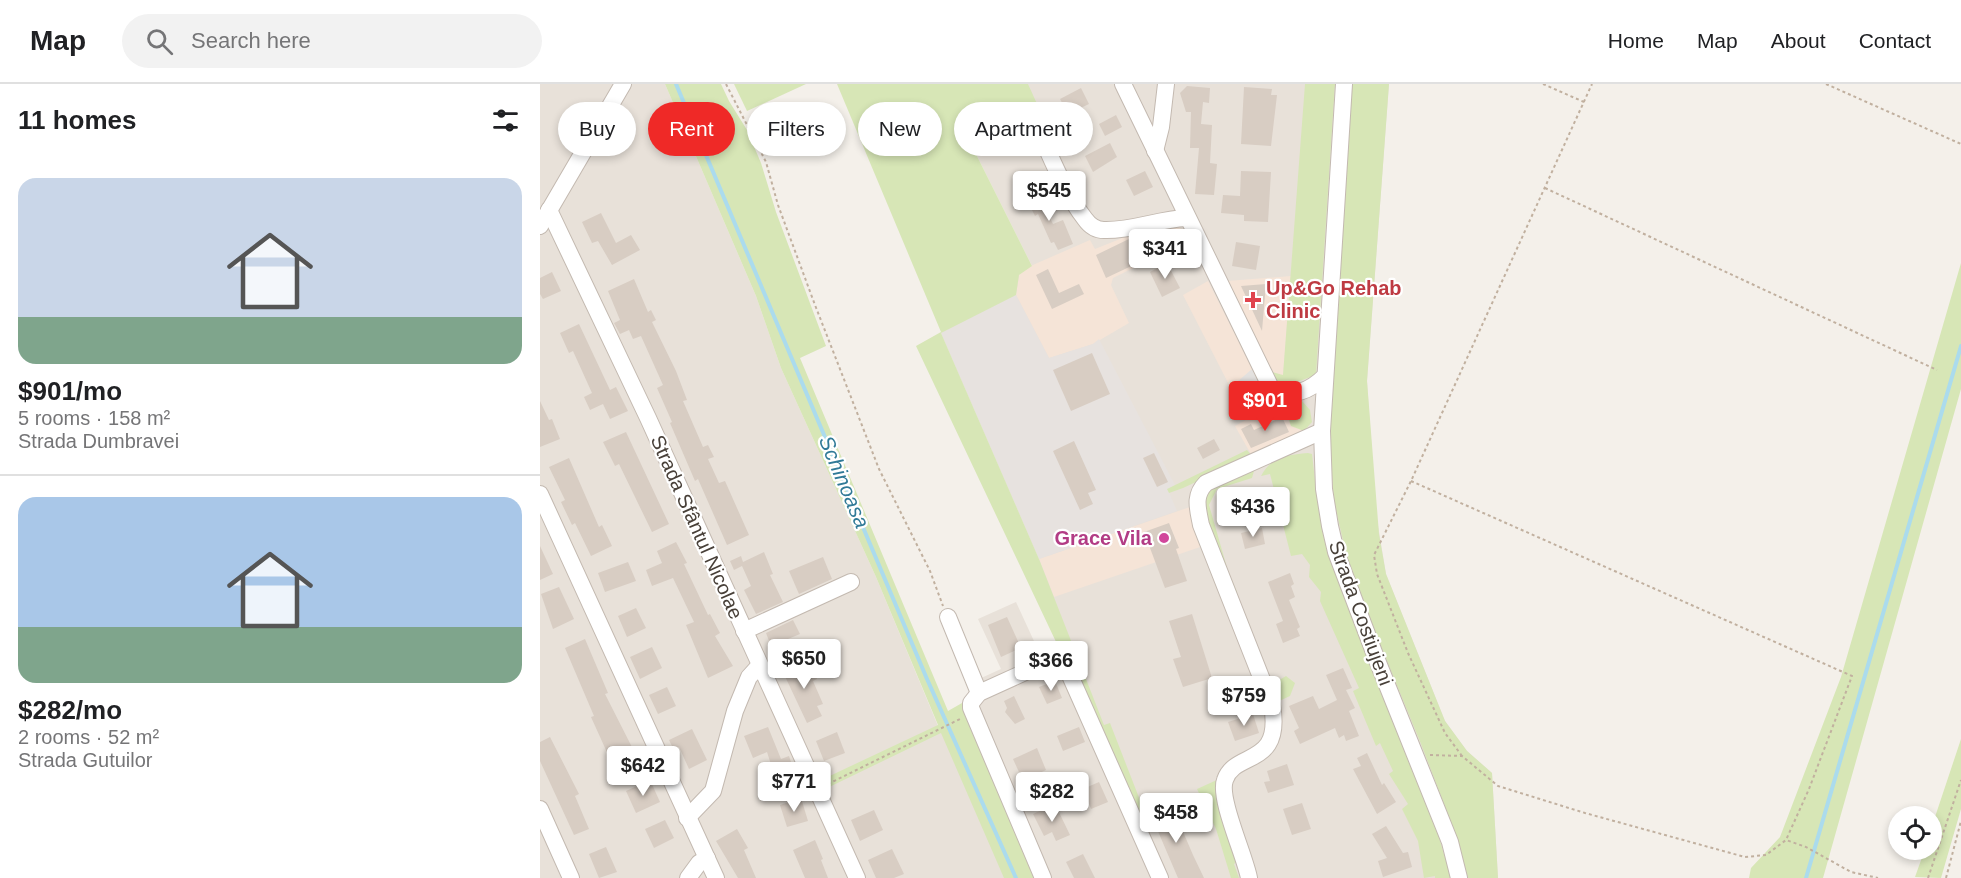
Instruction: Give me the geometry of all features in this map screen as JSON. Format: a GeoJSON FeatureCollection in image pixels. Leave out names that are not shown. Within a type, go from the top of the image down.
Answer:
{"type":"FeatureCollection","features":[{"type":"Feature","properties":{"kind":"street"},"geometry":{"type":"LineString","coordinates":[[540,226],[623,84]]}},
{"type":"Feature","properties":{"kind":"street"},"geometry":{"type":"LineString","coordinates":[[1123,84],[1272,392],[1302,393],[1318,384],[1325,376]]}},
{"type":"Feature","properties":{"kind":"street"},"geometry":{"type":"LineString","coordinates":[[1155,151],[1161,127],[1166,84]]}},
{"type":"Feature","properties":{"kind":"street","name":"Strada Costiujeni"},"geometry":{"type":"LineString","coordinates":[[1344,84],[1322,431],[1324,489],[1336,552],[1450,842],[1459,878]]}},
{"type":"Feature","properties":{"kind":"street"},"geometry":{"type":"LineString","coordinates":[[1052,156],[1085,220],[1099,230],[1115,230],[1186,218]]}},
{"type":"Feature","properties":{"kind":"street","name":"Strada Sfântul Nicolae"},"geometry":{"type":"LineString","coordinates":[[549,210],[648,418],[857,878]]}},
{"type":"Feature","properties":{"kind":"street"},"geometry":{"type":"LineString","coordinates":[[1249,878],[1245,857],[1230,818],[1224,781],[1229,772],[1259,755],[1269,744],[1274,714],[1201,525],[1197,497],[1200,489],[1206,483],[1322,431]]}},
{"type":"Feature","properties":{"kind":"street"},"geometry":{"type":"LineString","coordinates":[[540,494],[716,878]]}},
{"type":"Feature","properties":{"kind":"street"},"geometry":{"type":"LineString","coordinates":[[744,631],[851,582]]}},
{"type":"Feature","properties":{"kind":"street"},"geometry":{"type":"LineString","coordinates":[[948,616],[979,693]]}},
{"type":"Feature","properties":{"kind":"street"},"geometry":{"type":"LineString","coordinates":[[1043,878],[970,708],[979,693],[1045,663],[1058,664],[1068,670],[1160,878]]}},
{"type":"Feature","properties":{"kind":"street"},"geometry":{"type":"LineString","coordinates":[[687,818],[712,791],[735,711],[749,677],[759,666]]}},
{"type":"Feature","properties":{"kind":"street"},"geometry":{"type":"LineString","coordinates":[[540,809],[571,878]]}},
{"type":"Feature","properties":{"kind":"street"},"geometry":{"type":"LineString","coordinates":[[688,878],[699,863],[707,858]]}},
{"type":"Feature","properties":{"kind":"path"},"geometry":{"type":"LineString","coordinates":[[726,84],[766,162],[778,205],[814,305],[879,470],[930,571],[948,616]]}},
{"type":"Feature","properties":{"kind":"path"},"geometry":{"type":"LineString","coordinates":[[1543,84],[1584,102]]}},
{"type":"Feature","properties":{"kind":"path"},"geometry":{"type":"LineString","coordinates":[[1411,481],[1852,675],[1809,789],[1786,840],[1766,855],[1745,857],[1498,786],[1462,756],[1445,733],[1408,653],[1377,574],[1374,555],[1411,481],[1592,84]]}},
{"type":"Feature","properties":{"kind":"path"},"geometry":{"type":"LineString","coordinates":[[1826,84],[1961,144]]}},
{"type":"Feature","properties":{"kind":"path"},"geometry":{"type":"LineString","coordinates":[[1545,188],[1937,370]]}},
{"type":"Feature","properties":{"kind":"path"},"geometry":{"type":"LineString","coordinates":[[818,790],[955,723]]}},
{"type":"Feature","properties":{"kind":"path"},"geometry":{"type":"LineString","coordinates":[[1415,754],[1462,756]]}},
{"type":"Feature","properties":{"kind":"path"},"geometry":{"type":"LineString","coordinates":[[1928,878],[1961,780]]}},
{"type":"Feature","properties":{"kind":"path"},"geometry":{"type":"LineString","coordinates":[[1946,878],[1961,821]]}},
{"type":"Feature","properties":{"kind":"path"},"geometry":{"type":"LineString","coordinates":[[1786,840],[1809,849],[1851,872],[1878,878]]}},
{"type":"Feature","properties":{"kind":"shaded area"},"geometry":{"type":"Polygon","coordinates":[[[540,84],[665,84],[673,102],[648,102],[648,156],[696,156],[756,296],[781,368],[876,577],[938,726],[968,699],[979,679],[1001,669],[978,619],[1016,602],[1039,652],[1058,644],[1039,559],[941,333],[1032,266],[977,156],[1093,156],[1093,102],[954,102],[947,84],[1389,84],[1367,381],[1376,513],[1386,574],[1445,721],[1467,751],[1492,773],[1498,878],[540,878],[540,84]]]}},
{"type":"Feature","properties":{"kind":"shaded area"},"geometry":{"type":"Polygon","coordinates":[[[1179,226],[1188,241],[1113,278],[1111,285],[1129,323],[1093,344],[1049,358],[1016,295],[1019,275],[1026,268],[1090,240],[1095,249],[1150,227],[1179,226]]]}},
{"type":"Feature","properties":{"kind":"shaded area"},"geometry":{"type":"Polygon","coordinates":[[[1291,276],[1283,376],[1272,372],[1227,281],[1291,276]]]}},
{"type":"Feature","properties":{"kind":"shaded area"},"geometry":{"type":"Polygon","coordinates":[[[1208,281],[1264,392],[1242,410],[1183,295],[1208,281]]]}},
{"type":"Feature","properties":{"kind":"shaded area"},"geometry":{"type":"Polygon","coordinates":[[[1016,295],[1049,358],[1093,344],[1099,339],[1176,487],[1168,490],[1177,511],[1039,559],[941,333],[1016,295]]]}},
{"type":"Feature","properties":{"kind":"shaded area"},"geometry":{"type":"Polygon","coordinates":[[[1252,369],[1264,392],[1248,405],[1237,382],[1252,369]]]}},
{"type":"Feature","properties":{"kind":"shaded area"},"geometry":{"type":"Polygon","coordinates":[[[1286,398],[1294,400],[1304,431],[1252,456],[1235,426],[1286,398]]]}},
{"type":"Feature","properties":{"kind":"shaded area"},"geometry":{"type":"Polygon","coordinates":[[[1190,507],[1203,546],[1054,597],[1039,559],[1190,507]]]}},
{"type":"Feature","properties":{"kind":"green space"},"geometry":{"type":"Polygon","coordinates":[[[665,84],[721,84],[730,102],[673,102],[665,84]]]}},
{"type":"Feature","properties":{"kind":"green space"},"geometry":{"type":"Polygon","coordinates":[[[734,84],[806,84],[767,102],[747,102],[747,111],[734,84]]]}},
{"type":"Feature","properties":{"kind":"green space"},"geometry":{"type":"Polygon","coordinates":[[[837,84],[1028,84],[1036,102],[954,102],[954,156],[977,156],[1032,266],[1019,275],[1016,295],[941,333],[1039,559],[1104,725],[1110,723],[1145,813],[1138,816],[1080,687],[1041,658],[1039,652],[1057,644],[916,346],[941,332],[867,156],[942,156],[942,102],[858,102],[858,134],[837,84]]]}},
{"type":"Feature","properties":{"kind":"green space"},"geometry":{"type":"Polygon","coordinates":[[[1305,84],[1335,84],[1316,375],[1286,386],[1276,382],[1272,372],[1283,375],[1305,84]]]}},
{"type":"Feature","properties":{"kind":"green space"},"geometry":{"type":"Polygon","coordinates":[[[1352,84],[1389,84],[1367,381],[1379,534],[1386,574],[1445,721],[1467,751],[1492,773],[1498,878],[1468,878],[1457,838],[1359,593],[1346,553],[1334,502],[1330,448],[1333,358],[1352,84]]]}},
{"type":"Feature","properties":{"kind":"green space"},"geometry":{"type":"Polygon","coordinates":[[[735,111],[747,130],[747,156],[758,156],[761,163],[776,212],[826,346],[800,358],[948,711],[969,699],[1038,878],[1004,878],[941,733],[823,790],[819,781],[938,725],[876,577],[781,368],[756,296],[696,156],[735,156],[735,111]]]}},
{"type":"Feature","properties":{"kind":"green space"},"geometry":{"type":"Polygon","coordinates":[[[1961,263],[1961,389],[1823,878],[1749,878],[1751,868],[1780,837],[1841,677],[1961,263]]]}},
{"type":"Feature","properties":{"kind":"green space"},"geometry":{"type":"Polygon","coordinates":[[[1294,400],[1302,401],[1310,410],[1312,422],[1304,431],[1291,426],[1288,415],[1294,400]]]}},
{"type":"Feature","properties":{"kind":"green space"},"geometry":{"type":"Polygon","coordinates":[[[1247,450],[1252,456],[1169,493],[1167,489],[1247,450]]]}},
{"type":"Feature","properties":{"kind":"green space"},"geometry":{"type":"Polygon","coordinates":[[[1312,454],[1316,489],[1438,834],[1451,878],[1435,878],[1435,876],[1424,878],[1418,841],[1402,809],[1408,804],[1389,774],[1393,771],[1380,743],[1376,746],[1353,691],[1359,688],[1320,601],[1321,592],[1309,577],[1310,565],[1302,554],[1291,556],[1270,474],[1261,476],[1275,460],[1312,454]]]}},
{"type":"Feature","properties":{"kind":"green space"},"geometry":{"type":"Polygon","coordinates":[[[1256,464],[1252,478],[1217,489],[1209,505],[1228,571],[1237,592],[1233,594],[1203,521],[1205,491],[1256,464]]]}},
{"type":"Feature","properties":{"kind":"green space"},"geometry":{"type":"Polygon","coordinates":[[[1286,676],[1295,683],[1290,696],[1277,702],[1271,685],[1286,676]]]}},
{"type":"Feature","properties":{"kind":"green space"},"geometry":{"type":"Polygon","coordinates":[[[1961,739],[1961,809],[1941,878],[1915,877],[1921,860],[1942,860],[1942,806],[1939,806],[1961,739]]]}},
{"type":"Feature","properties":{"kind":"green space"},"geometry":{"type":"Polygon","coordinates":[[[1219,779],[1241,858],[1234,864],[1239,878],[1231,878],[1216,829],[1197,789],[1219,779]]]}},
{"type":"Feature","properties":{"kind":"building"},"geometry":{"type":"Polygon","coordinates":[[[1187,86],[1210,88],[1209,103],[1203,102],[1201,124],[1212,125],[1210,163],[1217,164],[1214,195],[1195,194],[1199,148],[1190,148],[1191,112],[1186,112],[1180,93],[1187,86]]]}},
{"type":"Feature","properties":{"kind":"building"},"geometry":{"type":"Polygon","coordinates":[[[1244,87],[1272,89],[1271,95],[1277,95],[1271,146],[1241,144],[1244,87]]]}},
{"type":"Feature","properties":{"kind":"building"},"geometry":{"type":"Polygon","coordinates":[[[1081,88],[1088,102],[1062,102],[1060,99],[1081,88]]]}},
{"type":"Feature","properties":{"kind":"building"},"geometry":{"type":"Polygon","coordinates":[[[1116,115],[1122,127],[1105,136],[1099,124],[1116,115]]]}},
{"type":"Feature","properties":{"kind":"building"},"geometry":{"type":"Polygon","coordinates":[[[1110,143],[1117,157],[1093,172],[1085,156],[1093,156],[1093,152],[1110,143]]]}},
{"type":"Feature","properties":{"kind":"building"},"geometry":{"type":"Polygon","coordinates":[[[1145,171],[1153,187],[1134,196],[1126,180],[1145,171]]]}},
{"type":"Feature","properties":{"kind":"building"},"geometry":{"type":"Polygon","coordinates":[[[1241,171],[1271,172],[1268,222],[1244,221],[1244,215],[1221,213],[1223,195],[1240,196],[1241,171]]]}},
{"type":"Feature","properties":{"kind":"building"},"geometry":{"type":"Polygon","coordinates":[[[1035,189],[1053,224],[1063,220],[1073,244],[1058,250],[1054,242],[1051,243],[1038,214],[1035,216],[1024,194],[1035,189]]]}},
{"type":"Feature","properties":{"kind":"building"},"geometry":{"type":"Polygon","coordinates":[[[601,213],[616,243],[631,235],[640,250],[612,265],[598,241],[592,243],[582,222],[601,213]]]}},
{"type":"Feature","properties":{"kind":"building"},"geometry":{"type":"Polygon","coordinates":[[[1148,235],[1156,241],[1157,249],[1147,266],[1144,260],[1106,278],[1096,255],[1131,238],[1148,235]]]}},
{"type":"Feature","properties":{"kind":"building"},"geometry":{"type":"Polygon","coordinates":[[[1236,242],[1260,246],[1256,270],[1232,266],[1236,242]]]}},
{"type":"Feature","properties":{"kind":"building"},"geometry":{"type":"Polygon","coordinates":[[[1167,263],[1180,288],[1162,297],[1150,272],[1167,263]]]}},
{"type":"Feature","properties":{"kind":"building"},"geometry":{"type":"Polygon","coordinates":[[[1048,269],[1059,293],[1079,284],[1084,294],[1052,309],[1036,275],[1048,269]]]}},
{"type":"Feature","properties":{"kind":"building"},"geometry":{"type":"Polygon","coordinates":[[[552,272],[561,291],[543,299],[540,294],[540,278],[552,272]]]}},
{"type":"Feature","properties":{"kind":"building"},"geometry":{"type":"Polygon","coordinates":[[[634,279],[648,312],[651,310],[656,320],[652,322],[676,371],[687,400],[683,401],[703,447],[708,445],[714,457],[708,459],[719,483],[725,481],[749,535],[727,545],[698,479],[695,481],[670,423],[672,422],[657,388],[663,385],[641,336],[633,339],[629,330],[620,334],[614,323],[620,320],[608,291],[634,279]]]}},
{"type":"Feature","properties":{"kind":"building"},"geometry":{"type":"Polygon","coordinates":[[[1266,284],[1262,331],[1241,286],[1266,284]]]}},
{"type":"Feature","properties":{"kind":"building"},"geometry":{"type":"Polygon","coordinates":[[[579,324],[610,390],[616,387],[628,411],[610,419],[603,404],[590,410],[584,397],[592,393],[573,351],[569,353],[560,333],[579,324]]]}},
{"type":"Feature","properties":{"kind":"building"},"geometry":{"type":"Polygon","coordinates":[[[1092,353],[1110,394],[1071,411],[1053,370],[1092,353]]]}},
{"type":"Feature","properties":{"kind":"building"},"geometry":{"type":"Polygon","coordinates":[[[540,401],[549,420],[552,419],[560,439],[540,447],[540,401]]]}},
{"type":"Feature","properties":{"kind":"building"},"geometry":{"type":"Polygon","coordinates":[[[1282,417],[1289,432],[1251,448],[1241,429],[1251,424],[1254,430],[1282,417]]]}},
{"type":"Feature","properties":{"kind":"building"},"geometry":{"type":"Polygon","coordinates":[[[626,432],[669,524],[652,532],[619,464],[615,466],[603,442],[626,432]]]}},
{"type":"Feature","properties":{"kind":"building"},"geometry":{"type":"Polygon","coordinates":[[[1214,439],[1220,450],[1203,459],[1197,448],[1214,439]]]}},
{"type":"Feature","properties":{"kind":"building"},"geometry":{"type":"Polygon","coordinates":[[[1074,441],[1096,490],[1088,493],[1093,504],[1080,510],[1053,451],[1074,441]]]}},
{"type":"Feature","properties":{"kind":"building"},"geometry":{"type":"Polygon","coordinates":[[[1154,453],[1168,482],[1157,487],[1143,458],[1154,453]]]}},
{"type":"Feature","properties":{"kind":"building"},"geometry":{"type":"Polygon","coordinates":[[[569,458],[599,527],[602,525],[612,546],[591,556],[575,523],[572,525],[561,502],[565,500],[549,467],[569,458]]]}},
{"type":"Feature","properties":{"kind":"building"},"geometry":{"type":"Polygon","coordinates":[[[1250,493],[1253,503],[1233,508],[1231,497],[1250,493]]]}},
{"type":"Feature","properties":{"kind":"building"},"geometry":{"type":"Polygon","coordinates":[[[1169,523],[1179,548],[1176,549],[1187,581],[1165,588],[1144,532],[1169,523]]]}},
{"type":"Feature","properties":{"kind":"building"},"geometry":{"type":"Polygon","coordinates":[[[1262,528],[1265,544],[1245,549],[1241,533],[1262,528]]]}},
{"type":"Feature","properties":{"kind":"building"},"geometry":{"type":"Polygon","coordinates":[[[676,542],[708,615],[710,614],[720,633],[715,636],[733,666],[708,678],[686,625],[694,622],[673,578],[652,586],[646,570],[662,563],[657,551],[676,542]]]}},
{"type":"Feature","properties":{"kind":"building"},"geometry":{"type":"Polygon","coordinates":[[[540,546],[553,574],[540,580],[540,546]]]}},
{"type":"Feature","properties":{"kind":"building"},"geometry":{"type":"Polygon","coordinates":[[[764,552],[773,574],[770,575],[783,602],[756,614],[744,590],[751,586],[742,566],[734,570],[730,561],[741,556],[743,562],[764,552]]]}},
{"type":"Feature","properties":{"kind":"building"},"geometry":{"type":"Polygon","coordinates":[[[823,557],[832,579],[799,594],[789,571],[823,557]]]}},
{"type":"Feature","properties":{"kind":"building"},"geometry":{"type":"Polygon","coordinates":[[[628,562],[636,581],[605,592],[598,573],[628,562]]]}},
{"type":"Feature","properties":{"kind":"building"},"geometry":{"type":"Polygon","coordinates":[[[1290,573],[1295,597],[1289,600],[1300,627],[1297,629],[1300,636],[1283,643],[1276,624],[1283,621],[1268,582],[1290,573]]]}},
{"type":"Feature","properties":{"kind":"building"},"geometry":{"type":"Polygon","coordinates":[[[559,587],[574,619],[553,629],[541,594],[559,587]]]}},
{"type":"Feature","properties":{"kind":"building"},"geometry":{"type":"Polygon","coordinates":[[[636,608],[646,628],[627,637],[618,616],[636,608]]]}},
{"type":"Feature","properties":{"kind":"building"},"geometry":{"type":"Polygon","coordinates":[[[1192,614],[1212,678],[1183,687],[1173,659],[1181,657],[1169,621],[1192,614]]]}},
{"type":"Feature","properties":{"kind":"building"},"geometry":{"type":"Polygon","coordinates":[[[1007,617],[1021,648],[1001,657],[988,625],[1007,617]]]}},
{"type":"Feature","properties":{"kind":"building"},"geometry":{"type":"Polygon","coordinates":[[[793,620],[800,634],[771,646],[766,633],[793,620]]]}},
{"type":"Feature","properties":{"kind":"building"},"geometry":{"type":"Polygon","coordinates":[[[585,639],[608,693],[605,694],[638,759],[615,770],[591,717],[594,716],[565,648],[585,639]]]}},
{"type":"Feature","properties":{"kind":"building"},"geometry":{"type":"Polygon","coordinates":[[[652,647],[662,668],[640,679],[630,657],[652,647]]]}},
{"type":"Feature","properties":{"kind":"building"},"geometry":{"type":"Polygon","coordinates":[[[801,662],[804,668],[811,665],[817,679],[813,681],[823,704],[817,706],[822,716],[807,723],[782,670],[801,662]]]}},
{"type":"Feature","properties":{"kind":"building"},"geometry":{"type":"Polygon","coordinates":[[[1343,668],[1352,688],[1346,690],[1355,708],[1349,711],[1359,736],[1346,741],[1344,735],[1339,738],[1335,728],[1300,744],[1294,731],[1299,728],[1289,706],[1313,696],[1319,709],[1337,700],[1326,675],[1343,668]]]}},
{"type":"Feature","properties":{"kind":"building"},"geometry":{"type":"Polygon","coordinates":[[[1240,677],[1246,694],[1223,702],[1217,685],[1240,677]]]}},
{"type":"Feature","properties":{"kind":"building"},"geometry":{"type":"Polygon","coordinates":[[[1055,681],[1062,698],[1047,704],[1039,687],[1055,681]]]}},
{"type":"Feature","properties":{"kind":"building"},"geometry":{"type":"Polygon","coordinates":[[[667,687],[676,706],[658,714],[649,695],[667,687]]]}},
{"type":"Feature","properties":{"kind":"building"},"geometry":{"type":"Polygon","coordinates":[[[1014,696],[1025,719],[1015,724],[1005,712],[1007,708],[1004,701],[1014,696]]]}},
{"type":"Feature","properties":{"kind":"building"},"geometry":{"type":"Polygon","coordinates":[[[1253,714],[1259,733],[1235,741],[1228,722],[1253,714]]]}},
{"type":"Feature","properties":{"kind":"building"},"geometry":{"type":"Polygon","coordinates":[[[768,727],[781,759],[789,756],[795,774],[776,780],[767,752],[753,758],[744,736],[768,727]]]}},
{"type":"Feature","properties":{"kind":"building"},"geometry":{"type":"Polygon","coordinates":[[[1079,727],[1085,742],[1063,751],[1057,736],[1079,727]]]}},
{"type":"Feature","properties":{"kind":"building"},"geometry":{"type":"Polygon","coordinates":[[[692,729],[707,760],[689,769],[679,747],[674,750],[669,740],[692,729]]]}},
{"type":"Feature","properties":{"kind":"building"},"geometry":{"type":"Polygon","coordinates":[[[837,732],[845,753],[824,761],[816,741],[837,732]]]}},
{"type":"Feature","properties":{"kind":"building"},"geometry":{"type":"Polygon","coordinates":[[[550,737],[579,794],[575,796],[589,829],[574,835],[540,761],[540,742],[550,737]]]}},
{"type":"Feature","properties":{"kind":"building"},"geometry":{"type":"Polygon","coordinates":[[[1037,748],[1046,770],[1023,781],[1013,759],[1037,748]]]}},
{"type":"Feature","properties":{"kind":"building"},"geometry":{"type":"Polygon","coordinates":[[[1367,753],[1382,785],[1384,783],[1396,802],[1377,814],[1353,769],[1361,766],[1357,758],[1367,753]]]}},
{"type":"Feature","properties":{"kind":"building"},"geometry":{"type":"Polygon","coordinates":[[[1287,764],[1294,785],[1268,793],[1264,782],[1270,781],[1267,771],[1287,764]]]}},
{"type":"Feature","properties":{"kind":"building"},"geometry":{"type":"Polygon","coordinates":[[[650,780],[660,802],[636,813],[626,791],[650,780]]]}},
{"type":"Feature","properties":{"kind":"building"},"geometry":{"type":"Polygon","coordinates":[[[1099,782],[1108,802],[1091,809],[1083,789],[1099,782]]]}},
{"type":"Feature","properties":{"kind":"building"},"geometry":{"type":"Polygon","coordinates":[[[801,798],[808,821],[787,827],[780,805],[801,798]]]}},
{"type":"Feature","properties":{"kind":"building"},"geometry":{"type":"Polygon","coordinates":[[[1302,803],[1311,829],[1292,835],[1283,809],[1302,803]]]}},
{"type":"Feature","properties":{"kind":"building"},"geometry":{"type":"Polygon","coordinates":[[[1055,804],[1070,835],[1056,841],[1052,832],[1044,836],[1033,814],[1055,804]]]}},
{"type":"Feature","properties":{"kind":"building"},"geometry":{"type":"Polygon","coordinates":[[[1172,806],[1204,878],[1178,878],[1151,815],[1172,806]]]}},
{"type":"Feature","properties":{"kind":"building"},"geometry":{"type":"Polygon","coordinates":[[[874,810],[883,830],[860,841],[851,820],[874,810]]]}},
{"type":"Feature","properties":{"kind":"building"},"geometry":{"type":"Polygon","coordinates":[[[665,820],[674,838],[654,848],[645,829],[665,820]]]}},
{"type":"Feature","properties":{"kind":"building"},"geometry":{"type":"Polygon","coordinates":[[[1386,826],[1403,853],[1408,852],[1412,867],[1383,877],[1378,861],[1387,858],[1372,834],[1386,826]]]}},
{"type":"Feature","properties":{"kind":"building"},"geometry":{"type":"Polygon","coordinates":[[[737,829],[748,848],[744,850],[756,878],[738,878],[716,841],[737,829]]]}},
{"type":"Feature","properties":{"kind":"building"},"geometry":{"type":"Polygon","coordinates":[[[815,840],[828,878],[805,878],[793,850],[815,840]]]}},
{"type":"Feature","properties":{"kind":"building"},"geometry":{"type":"Polygon","coordinates":[[[606,847],[617,872],[599,878],[589,854],[606,847]]]}},
{"type":"Feature","properties":{"kind":"building"},"geometry":{"type":"Polygon","coordinates":[[[892,849],[904,874],[894,878],[876,878],[868,860],[892,849]]]}},
{"type":"Feature","properties":{"kind":"building"},"geometry":{"type":"Polygon","coordinates":[[[1083,854],[1095,878],[1074,878],[1066,862],[1083,854]]]}},
{"type":"Feature","properties":{"kind":"waterway","name":"Schinoasa"},"geometry":{"type":"LineString","coordinates":[[676,84],[927,679],[1016,878]]}},
{"type":"Feature","properties":{"kind":"waterway"},"geometry":{"type":"LineString","coordinates":[[1806,878],[1961,346]]}},
{"type":"Feature","properties":{"kind":"place","name":"Up&Go Rehab Clinic"},"geometry":{"type":"Point","coordinates":[1253,300]}},
{"type":"Feature","properties":{"kind":"place","name":"Grace Vila"},"geometry":{"type":"Point","coordinates":[1164,538]}}]}
